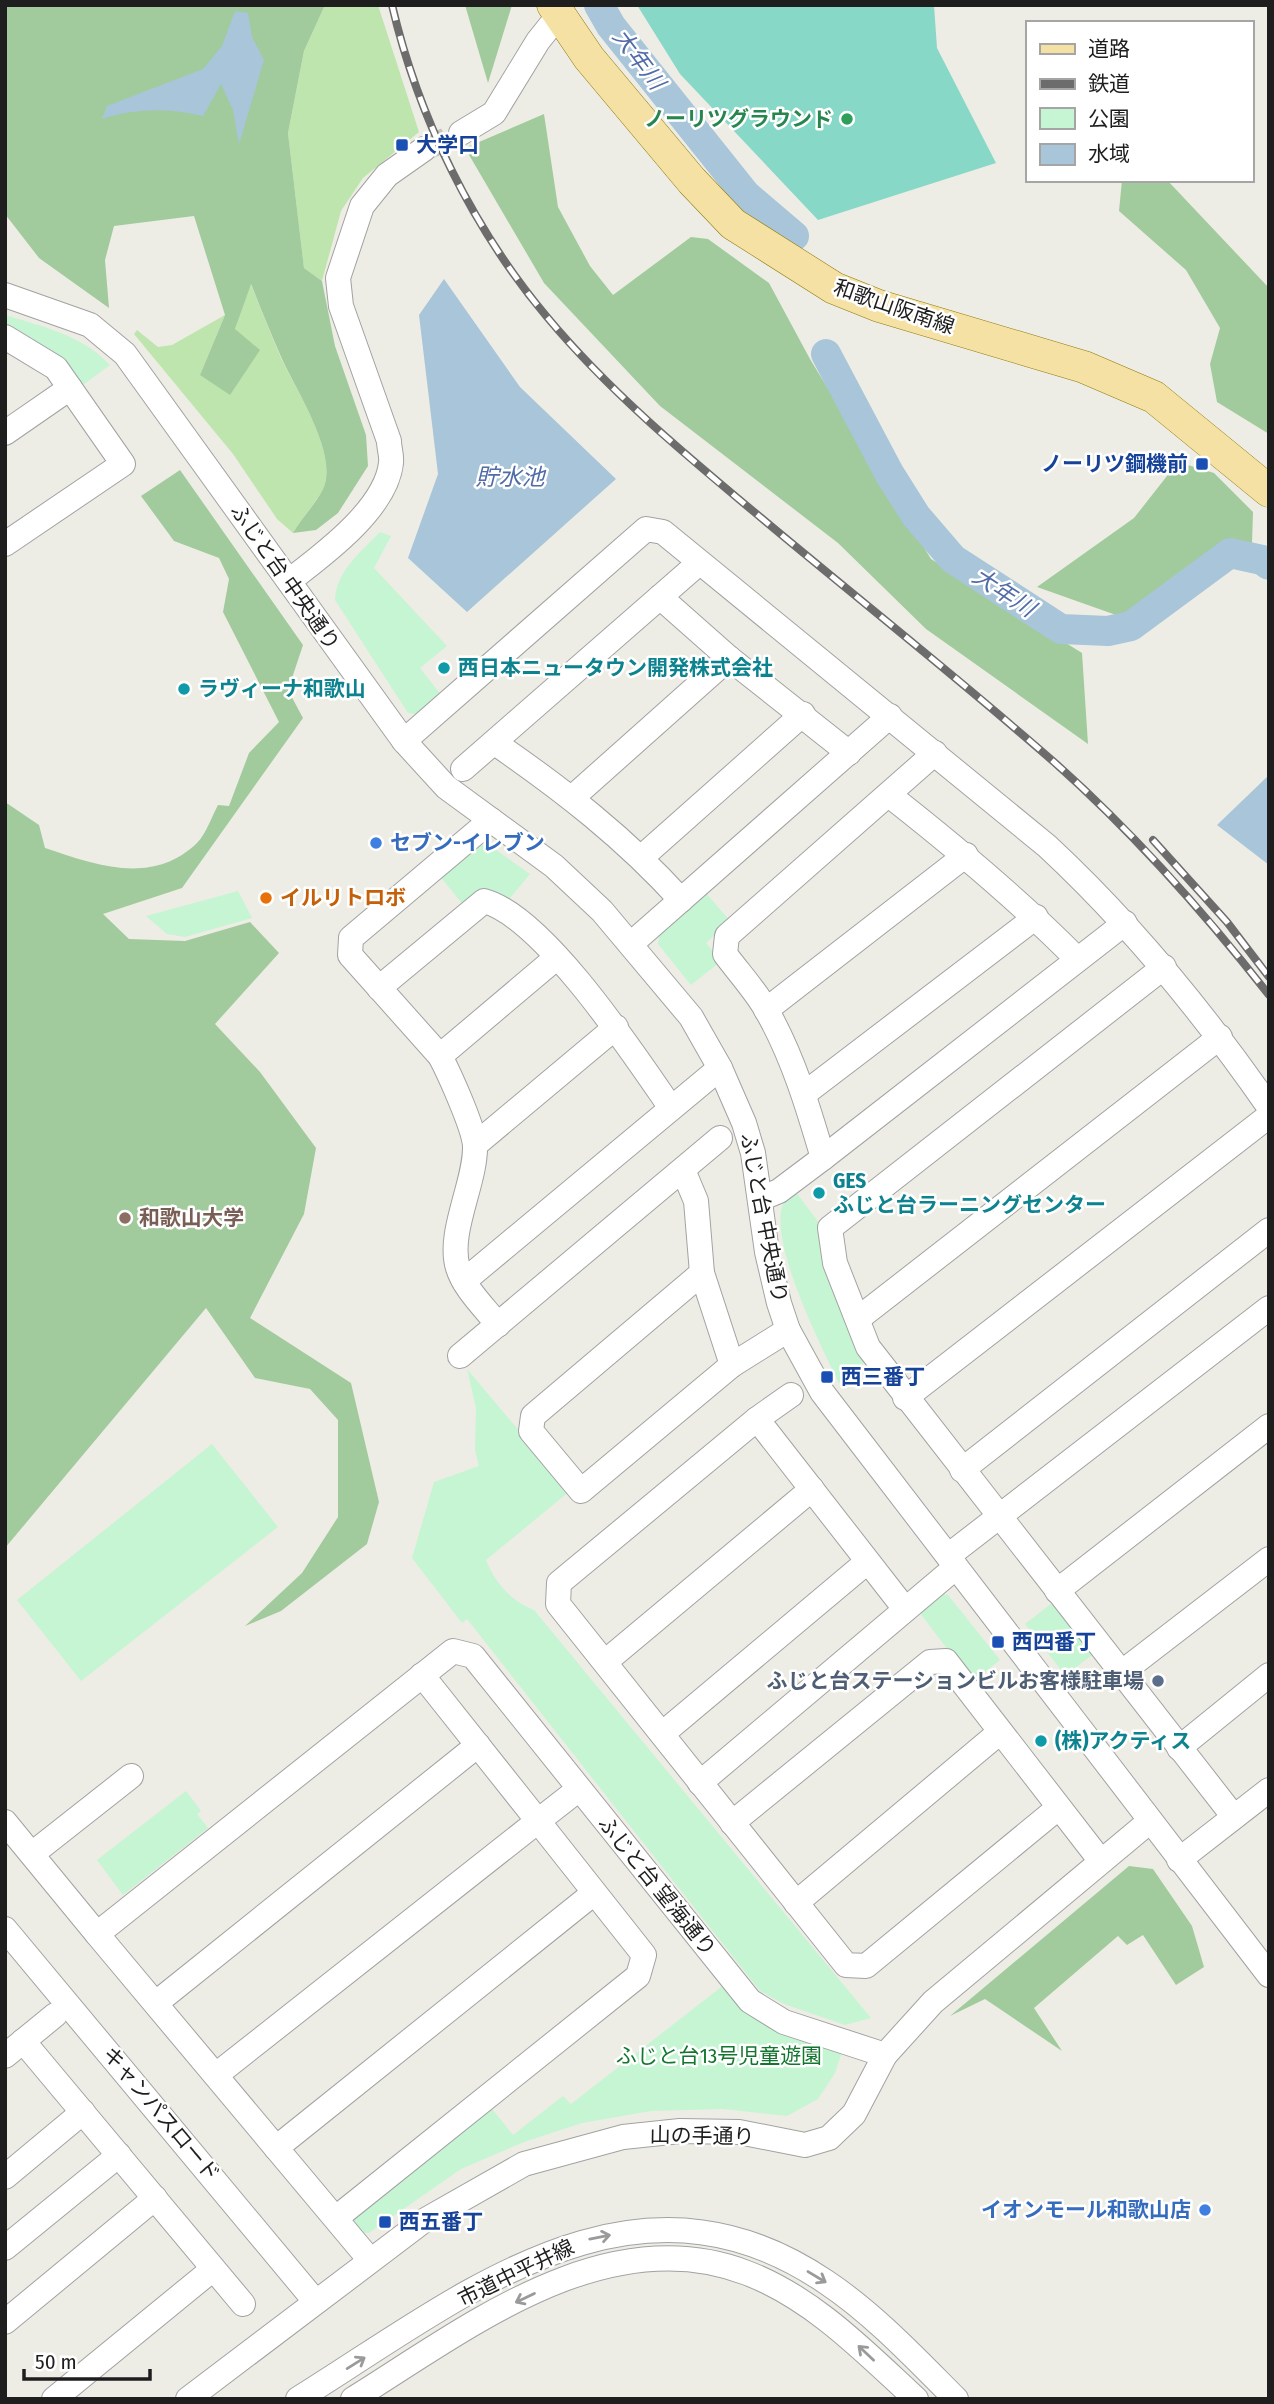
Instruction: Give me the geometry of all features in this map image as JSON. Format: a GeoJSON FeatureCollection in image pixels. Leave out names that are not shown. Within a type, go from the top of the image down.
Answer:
{"type":"FeatureCollection","features":[{"type":"Feature","properties":{"kind":"main road","name":"和歌山阪南線"},"geometry":{"type":"LineString","coordinates":[[556,11],[592,61],[725,215],[796,266],[834,288],[879,306],[1084,367],[1154,397],[1269,491]]}},
{"type":"Feature","properties":{"kind":"street"},"geometry":{"type":"LineString","coordinates":[[461,133],[494,113],[556,11]]}},
{"type":"Feature","properties":{"kind":"street"},"geometry":{"type":"LineString","coordinates":[[289,582],[337,542],[373,504],[385,485],[391,462],[388,441],[341,306],[338,278],[362,206],[387,175],[424,149]]}},
{"type":"Feature","properties":{"kind":"street","name":"ふじと台 中央通り"},"geometry":{"type":"LineString","coordinates":[[5,295],[90,325],[125,354],[404,741],[446,787],[554,866],[632,943],[691,1017],[720,1068],[750,1143],[767,1252],[788,1330],[822,1392],[1150,1821]]}},
{"type":"Feature","properties":{"kind":"street"},"geometry":{"type":"LineString","coordinates":[[5,337],[56,368],[123,464],[5,544]]}},
{"type":"Feature","properties":{"kind":"street"},"geometry":{"type":"LineString","coordinates":[[5,433],[70,388]]}},
{"type":"Feature","properties":{"kind":"street"},"geometry":{"type":"LineString","coordinates":[[404,741],[646,529],[663,532],[1047,846],[1125,923],[1164,967],[1220,1037],[1269,1107]]}},
{"type":"Feature","properties":{"kind":"street"},"geometry":{"type":"LineString","coordinates":[[463,769],[699,563]]}},
{"type":"Feature","properties":{"kind":"street"},"geometry":{"type":"LineString","coordinates":[[660,597],[729,658],[849,753]]}},
{"type":"Feature","properties":{"kind":"street"},"geometry":{"type":"LineString","coordinates":[[573,797],[729,658]]}},
{"type":"Feature","properties":{"kind":"street"},"geometry":{"type":"LineString","coordinates":[[642,857],[803,714]]}},
{"type":"Feature","properties":{"kind":"street"},"geometry":{"type":"LineString","coordinates":[[632,943],[890,716]]}},
{"type":"Feature","properties":{"kind":"street"},"geometry":{"type":"LineString","coordinates":[[495,743],[573,797],[642,857],[681,900]]}},
{"type":"Feature","properties":{"kind":"street"},"geometry":{"type":"LineString","coordinates":[[822,1158],[804,1094],[766,1010],[726,954],[727,936],[935,753]]}},
{"type":"Feature","properties":{"kind":"street"},"geometry":{"type":"LineString","coordinates":[[889,794],[966,855],[1036,917],[1076,959]]}},
{"type":"Feature","properties":{"kind":"street"},"geometry":{"type":"LineString","coordinates":[[491,820],[351,938],[350,956],[439,1056],[475,1145],[457,1244],[457,1267],[464,1281],[498,1325]]}},
{"type":"Feature","properties":{"kind":"street"},"geometry":{"type":"LineString","coordinates":[[766,1010],[966,855]]}},
{"type":"Feature","properties":{"kind":"street"},"geometry":{"type":"LineString","coordinates":[[379,988],[484,901],[498,905],[556,958],[616,1027],[671,1108]]}},
{"type":"Feature","properties":{"kind":"street"},"geometry":{"type":"LineString","coordinates":[[804,1094],[1036,917]]}},
{"type":"Feature","properties":{"kind":"street"},"geometry":{"type":"LineString","coordinates":[[760,1199],[779,1191],[1125,923]]}},
{"type":"Feature","properties":{"kind":"street"},"geometry":{"type":"LineString","coordinates":[[439,1056],[556,958]]}},
{"type":"Feature","properties":{"kind":"street"},"geometry":{"type":"LineString","coordinates":[[1164,967],[830,1228],[835,1263],[859,1318],[868,1347],[905,1398],[1234,1817]]}},
{"type":"Feature","properties":{"kind":"street"},"geometry":{"type":"LineString","coordinates":[[475,1145],[616,1027]]}},
{"type":"Feature","properties":{"kind":"street"},"geometry":{"type":"LineString","coordinates":[[859,1318],[1220,1037]]}},
{"type":"Feature","properties":{"kind":"street"},"geometry":{"type":"LineString","coordinates":[[464,1281],[720,1068]]}},
{"type":"Feature","properties":{"kind":"street"},"geometry":{"type":"LineString","coordinates":[[905,1398],[1269,1116]]}},
{"type":"Feature","properties":{"kind":"street"},"geometry":{"type":"LineString","coordinates":[[460,1356],[720,1138]]}},
{"type":"Feature","properties":{"kind":"street"},"geometry":{"type":"LineString","coordinates":[[683,1170],[696,1201],[702,1273],[732,1365]]}},
{"type":"Feature","properties":{"kind":"street"},"geometry":{"type":"LineString","coordinates":[[962,1470],[1269,1230]]}},
{"type":"Feature","properties":{"kind":"street"},"geometry":{"type":"LineString","coordinates":[[702,1273],[533,1416],[531,1431],[581,1491],[732,1365],[788,1330]]}},
{"type":"Feature","properties":{"kind":"street"},"geometry":{"type":"LineString","coordinates":[[700,1783],[905,1609],[998,1516],[1269,1308]]}},
{"type":"Feature","properties":{"kind":"street"},"geometry":{"type":"LineString","coordinates":[[791,1395],[757,1419],[559,1583],[558,1604],[846,1965],[866,1966],[1058,1808]]}},
{"type":"Feature","properties":{"kind":"street"},"geometry":{"type":"LineString","coordinates":[[757,1419],[905,1609]]}},
{"type":"Feature","properties":{"kind":"street"},"geometry":{"type":"LineString","coordinates":[[1057,1591],[1269,1426]]}},
{"type":"Feature","properties":{"kind":"street"},"geometry":{"type":"LineString","coordinates":[[605,1662],[812,1489]]}},
{"type":"Feature","properties":{"kind":"street"},"geometry":{"type":"LineString","coordinates":[[1121,1674],[1269,1559]]}},
{"type":"Feature","properties":{"kind":"street"},"geometry":{"type":"LineString","coordinates":[[662,1734],[867,1562]]}},
{"type":"Feature","properties":{"kind":"street","name":"ふじと台 望海通り"},"geometry":{"type":"LineString","coordinates":[[422,1675],[453,1651],[473,1656],[750,2001],[784,2022],[885,2055]]}},
{"type":"Feature","properties":{"kind":"street"},"geometry":{"type":"LineString","coordinates":[[732,1823],[930,1662],[946,1661],[1100,1860]]}},
{"type":"Feature","properties":{"kind":"street"},"geometry":{"type":"LineString","coordinates":[[97,1934],[422,1675],[644,1955],[638,1976],[336,2218]]}},
{"type":"Feature","properties":{"kind":"street"},"geometry":{"type":"LineString","coordinates":[[1179,1748],[1269,1675]]}},
{"type":"Feature","properties":{"kind":"street"},"geometry":{"type":"LineString","coordinates":[[796,1903],[1000,1732]]}},
{"type":"Feature","properties":{"kind":"street"},"geometry":{"type":"LineString","coordinates":[[156,2003],[478,1745]]}},
{"type":"Feature","properties":{"kind":"street"},"geometry":{"type":"LineString","coordinates":[[32,1854],[131,1776]]}},
{"type":"Feature","properties":{"kind":"street"},"geometry":{"type":"LineString","coordinates":[[216,2075],[579,1789]]}},
{"type":"Feature","properties":{"kind":"street"},"geometry":{"type":"LineString","coordinates":[[1179,1860],[1269,1790]]}},
{"type":"Feature","properties":{"kind":"street"},"geometry":{"type":"LineString","coordinates":[[1150,1821],[1269,1975]]}},
{"type":"Feature","properties":{"kind":"street","name":"山の手通り"},"geometry":{"type":"LineString","coordinates":[[188,2399],[369,2260],[464,2195],[524,2164],[570,2149],[623,2137],[680,2132],[739,2132],[805,2145],[829,2138],[854,2114],[885,2055],[933,2002],[1150,1821]]}},
{"type":"Feature","properties":{"kind":"street"},"geometry":{"type":"LineString","coordinates":[[5,1822],[369,2260]]}},
{"type":"Feature","properties":{"kind":"street"},"geometry":{"type":"LineString","coordinates":[[276,2148],[594,1893]]}},
{"type":"Feature","properties":{"kind":"street","name":"キャンパスロード"},"geometry":{"type":"LineString","coordinates":[[5,1929],[315,2301]]}},
{"type":"Feature","properties":{"kind":"street"},"geometry":{"type":"LineString","coordinates":[[55,2015],[14,2048],[83,2112],[243,2304]]}},
{"type":"Feature","properties":{"kind":"street"},"geometry":{"type":"LineString","coordinates":[[5,2177],[83,2112]]}},
{"type":"Feature","properties":{"kind":"street"},"geometry":{"type":"LineString","coordinates":[[5,2248],[119,2155]]}},
{"type":"Feature","properties":{"kind":"street"},"geometry":{"type":"LineString","coordinates":[[5,2322],[155,2198]]}},
{"type":"Feature","properties":{"kind":"street","name":"市道中平井線"},"geometry":{"type":"LineString","coordinates":[[298,2399],[449,2305],[542,2256],[587,2239],[628,2231],[669,2229],[708,2232],[747,2241],[789,2260],[827,2283],[867,2314],[957,2399]]}},
{"type":"Feature","properties":{"kind":"street","name":"市道中平井線"},"geometry":{"type":"LineString","coordinates":[[353,2399],[464,2330],[551,2285],[592,2269],[630,2261],[668,2258],[707,2262],[747,2272],[782,2290],[849,2337],[916,2399]]}},
{"type":"Feature","properties":{"kind":"street"},"geometry":{"type":"LineString","coordinates":[[54,2399],[213,2269]]}},
{"type":"Feature","properties":{"kind":"green space"},"geometry":{"type":"Polygon","coordinates":[[[5,5],[325,5],[304,51],[288,133],[304,268],[322,281],[335,346],[366,435],[368,466],[338,513],[316,530],[293,533],[323,489],[326,475],[321,441],[282,359],[251,284],[235,329],[260,350],[230,395],[200,375],[225,315],[194,216],[114,226],[105,260],[109,308],[39,258],[5,214],[5,5]]]}},
{"type":"Feature","properties":{"kind":"green space"},"geometry":{"type":"Polygon","coordinates":[[[325,5],[378,5],[419,132],[363,178],[341,211],[322,281],[304,268],[288,133],[304,51],[325,5]]]}},
{"type":"Feature","properties":{"kind":"green space"},"geometry":{"type":"Polygon","coordinates":[[[465,5],[512,5],[488,83],[465,5]]]}},
{"type":"Feature","properties":{"kind":"green space"},"geometry":{"type":"Polygon","coordinates":[[[544,114],[558,207],[590,266],[613,295],[691,237],[708,239],[769,283],[810,359],[931,559],[1082,653],[1088,744],[926,629],[838,543],[660,406],[544,283],[465,148],[544,114]]]}},
{"type":"Feature","properties":{"kind":"green space"},"geometry":{"type":"Polygon","coordinates":[[[1122,182],[1169,182],[1269,288],[1269,434],[1217,402],[1210,364],[1220,328],[1186,270],[1119,211],[1122,182]]]}},
{"type":"Feature","properties":{"kind":"green space"},"geometry":{"type":"Polygon","coordinates":[[[250,283],[281,358],[314,422],[325,458],[323,489],[293,533],[277,519],[233,454],[134,334],[137,330],[158,347],[172,345],[225,315],[200,375],[235,329],[250,283]]]}},
{"type":"Feature","properties":{"kind":"green space"},"geometry":{"type":"Polygon","coordinates":[[[5,315],[75,339],[110,365],[80,387],[5,329],[5,315]]]}},
{"type":"Feature","properties":{"kind":"green space"},"geometry":{"type":"Polygon","coordinates":[[[1178,462],[1214,473],[1253,512],[1252,544],[1210,585],[1147,626],[1037,587],[1134,518],[1178,462]]]}},
{"type":"Feature","properties":{"kind":"green space","name":"和歌山大学"},"geometry":{"type":"Polygon","coordinates":[[[180,470],[303,645],[288,690],[303,718],[182,888],[103,914],[129,939],[185,941],[250,922],[279,953],[215,1024],[260,1072],[316,1148],[304,1214],[250,1318],[351,1383],[379,1502],[367,1544],[281,1611],[245,1626],[302,1573],[338,1517],[338,1420],[310,1389],[255,1378],[206,1308],[5,1548],[5,802],[39,825],[45,848],[123,868],[161,864],[180,856],[197,843],[218,805],[229,806],[249,753],[279,722],[223,612],[229,579],[219,558],[174,541],[141,496],[180,470]]]}},
{"type":"Feature","properties":{"kind":"green space"},"geometry":{"type":"Polygon","coordinates":[[[380,532],[391,536],[374,568],[447,646],[420,668],[442,696],[422,715],[408,713],[335,600],[336,590],[345,571],[380,532]]]}},
{"type":"Feature","properties":{"kind":"green space"},"geometry":{"type":"Polygon","coordinates":[[[475,845],[489,845],[530,874],[506,903],[486,889],[464,906],[439,875],[475,845]]]}},
{"type":"Feature","properties":{"kind":"green space"},"geometry":{"type":"Polygon","coordinates":[[[238,891],[252,918],[185,937],[167,934],[146,916],[238,891]]]}},
{"type":"Feature","properties":{"kind":"green space"},"geometry":{"type":"Polygon","coordinates":[[[705,892],[730,921],[706,943],[721,961],[691,985],[658,944],[660,932],[705,892]]]}},
{"type":"Feature","properties":{"kind":"green space"},"geometry":{"type":"Polygon","coordinates":[[[795,1191],[820,1224],[867,1360],[839,1383],[800,1296],[784,1246],[782,1207],[795,1191]]]}},
{"type":"Feature","properties":{"kind":"green space"},"geometry":{"type":"Polygon","coordinates":[[[467,1369],[570,1491],[486,1560],[494,1576],[511,1596],[534,1610],[871,2018],[845,2025],[784,2004],[760,1991],[467,1619],[462,1623],[412,1558],[434,1482],[479,1466],[475,1450],[476,1408],[467,1369]]]}},
{"type":"Feature","properties":{"kind":"green space"},"geometry":{"type":"Polygon","coordinates":[[[212,1444],[278,1527],[81,1681],[17,1600],[212,1444]]]}},
{"type":"Feature","properties":{"kind":"green space"},"geometry":{"type":"Polygon","coordinates":[[[938,1593],[948,1595],[1000,1660],[972,1682],[917,1609],[938,1593]]]}},
{"type":"Feature","properties":{"kind":"green space"},"geometry":{"type":"Polygon","coordinates":[[[1056,1600],[1095,1653],[1065,1675],[1025,1624],[1056,1600]]]}},
{"type":"Feature","properties":{"kind":"green space"},"geometry":{"type":"Polygon","coordinates":[[[186,1791],[201,1811],[197,1814],[208,1828],[123,1895],[97,1860],[186,1791]]]}},
{"type":"Feature","properties":{"kind":"green space"},"geometry":{"type":"Polygon","coordinates":[[[1129,1866],[1153,1869],[1192,1926],[1204,1967],[1176,1985],[1143,1935],[1127,1945],[1118,1936],[1034,2008],[1062,2051],[985,1999],[950,2016],[1129,1866]]]}},
{"type":"Feature","properties":{"kind":"green space","name":"ふじと台13号児童遊園"},"geometry":{"type":"Polygon","coordinates":[[[725,1984],[843,2049],[835,2073],[818,2099],[787,2116],[723,2109],[651,2111],[582,2123],[524,2142],[461,2169],[369,2233],[359,2232],[352,2223],[354,2211],[488,2104],[513,2135],[563,2096],[571,2104],[725,1984]]]}},
{"type":"Feature","properties":{"kind":"shaded area","name":"ノーリツグラウンド"},"geometry":{"type":"Polygon","coordinates":[[[637,5],[934,5],[937,48],[996,163],[818,220],[680,74],[637,5]]]}},
{"type":"Feature","properties":{"kind":"water"},"geometry":{"type":"Polygon","coordinates":[[[235,11],[248,13],[252,37],[264,60],[239,144],[233,110],[221,84],[203,116],[153,110],[102,119],[107,106],[203,69],[222,46],[235,11]]]}},
{"type":"Feature","properties":{"kind":"water","name":"貯水池"},"geometry":{"type":"Polygon","coordinates":[[[444,279],[520,387],[616,479],[467,612],[408,558],[438,474],[419,315],[444,279]]]}},
{"type":"Feature","properties":{"kind":"water"},"geometry":{"type":"Polygon","coordinates":[[[1269,775],[1269,865],[1217,825],[1269,775]]]}},
{"type":"Feature","properties":{"kind":"waterway","name":"大年川"},"geometry":{"type":"LineString","coordinates":[[599,5],[611,26],[746,195],[794,236]]}},
{"type":"Feature","properties":{"kind":"waterway","name":"大年川"},"geometry":{"type":"LineString","coordinates":[[826,354],[889,473],[916,516],[953,559],[1061,629],[1108,631],[1131,626],[1230,553],[1262,560],[1269,565]]}},
{"type":"Feature","properties":{"kind":"tunnel"},"geometry":{"type":"LineString","coordinates":[[424,149],[461,133]]}},
{"type":"Feature","properties":{"kind":"railway"},"geometry":{"type":"LineString","coordinates":[[392,5],[403,47],[433,130],[472,209],[520,283],[570,344],[620,395],[672,442],[980,698],[1084,789],[1167,874],[1269,995]]}},
{"type":"Feature","properties":{"kind":"railway"},"geometry":{"type":"LineString","coordinates":[[1153,840],[1227,922],[1269,977]]}},
{"type":"Feature","properties":{"kind":"place","name":"ノーリツグラウンド"},"geometry":{"type":"Point","coordinates":[847,119]}},
{"type":"Feature","properties":{"kind":"place","name":"大学口"},"geometry":{"type":"Point","coordinates":[402,145]}},
{"type":"Feature","properties":{"kind":"place","name":"ノーリツ鋼機前"},"geometry":{"type":"Point","coordinates":[1202,464]}},
{"type":"Feature","properties":{"kind":"place","name":"西日本ニュータウン開発株式会社"},"geometry":{"type":"Point","coordinates":[444,668]}},
{"type":"Feature","properties":{"kind":"place","name":"ラヴィーナ和歌山"},"geometry":{"type":"Point","coordinates":[184,689]}},
{"type":"Feature","properties":{"kind":"place","name":"セブン-イレブン"},"geometry":{"type":"Point","coordinates":[376,843]}},
{"type":"Feature","properties":{"kind":"place","name":"イルリトロボ"},"geometry":{"type":"Point","coordinates":[266,898]}},
{"type":"Feature","properties":{"kind":"place","name":"GES ふじと台ラーニングセンター"},"geometry":{"type":"Point","coordinates":[819,1193]}},
{"type":"Feature","properties":{"kind":"place","name":"和歌山大学"},"geometry":{"type":"Point","coordinates":[125,1218]}},
{"type":"Feature","properties":{"kind":"place","name":"西三番丁"},"geometry":{"type":"Point","coordinates":[827,1377]}},
{"type":"Feature","properties":{"kind":"place","name":"西四番丁"},"geometry":{"type":"Point","coordinates":[998,1642]}},
{"type":"Feature","properties":{"kind":"place","name":"ふじと台ステーションビルお客様駐車場"},"geometry":{"type":"Point","coordinates":[1158,1681]}},
{"type":"Feature","properties":{"kind":"place","name":"(株)アクティス"},"geometry":{"type":"Point","coordinates":[1041,1741]}},
{"type":"Feature","properties":{"kind":"place","name":"イオンモール和歌山店"},"geometry":{"type":"Point","coordinates":[1205,2210]}},
{"type":"Feature","properties":{"kind":"place","name":"西五番丁"},"geometry":{"type":"Point","coordinates":[385,2222]}}]}
